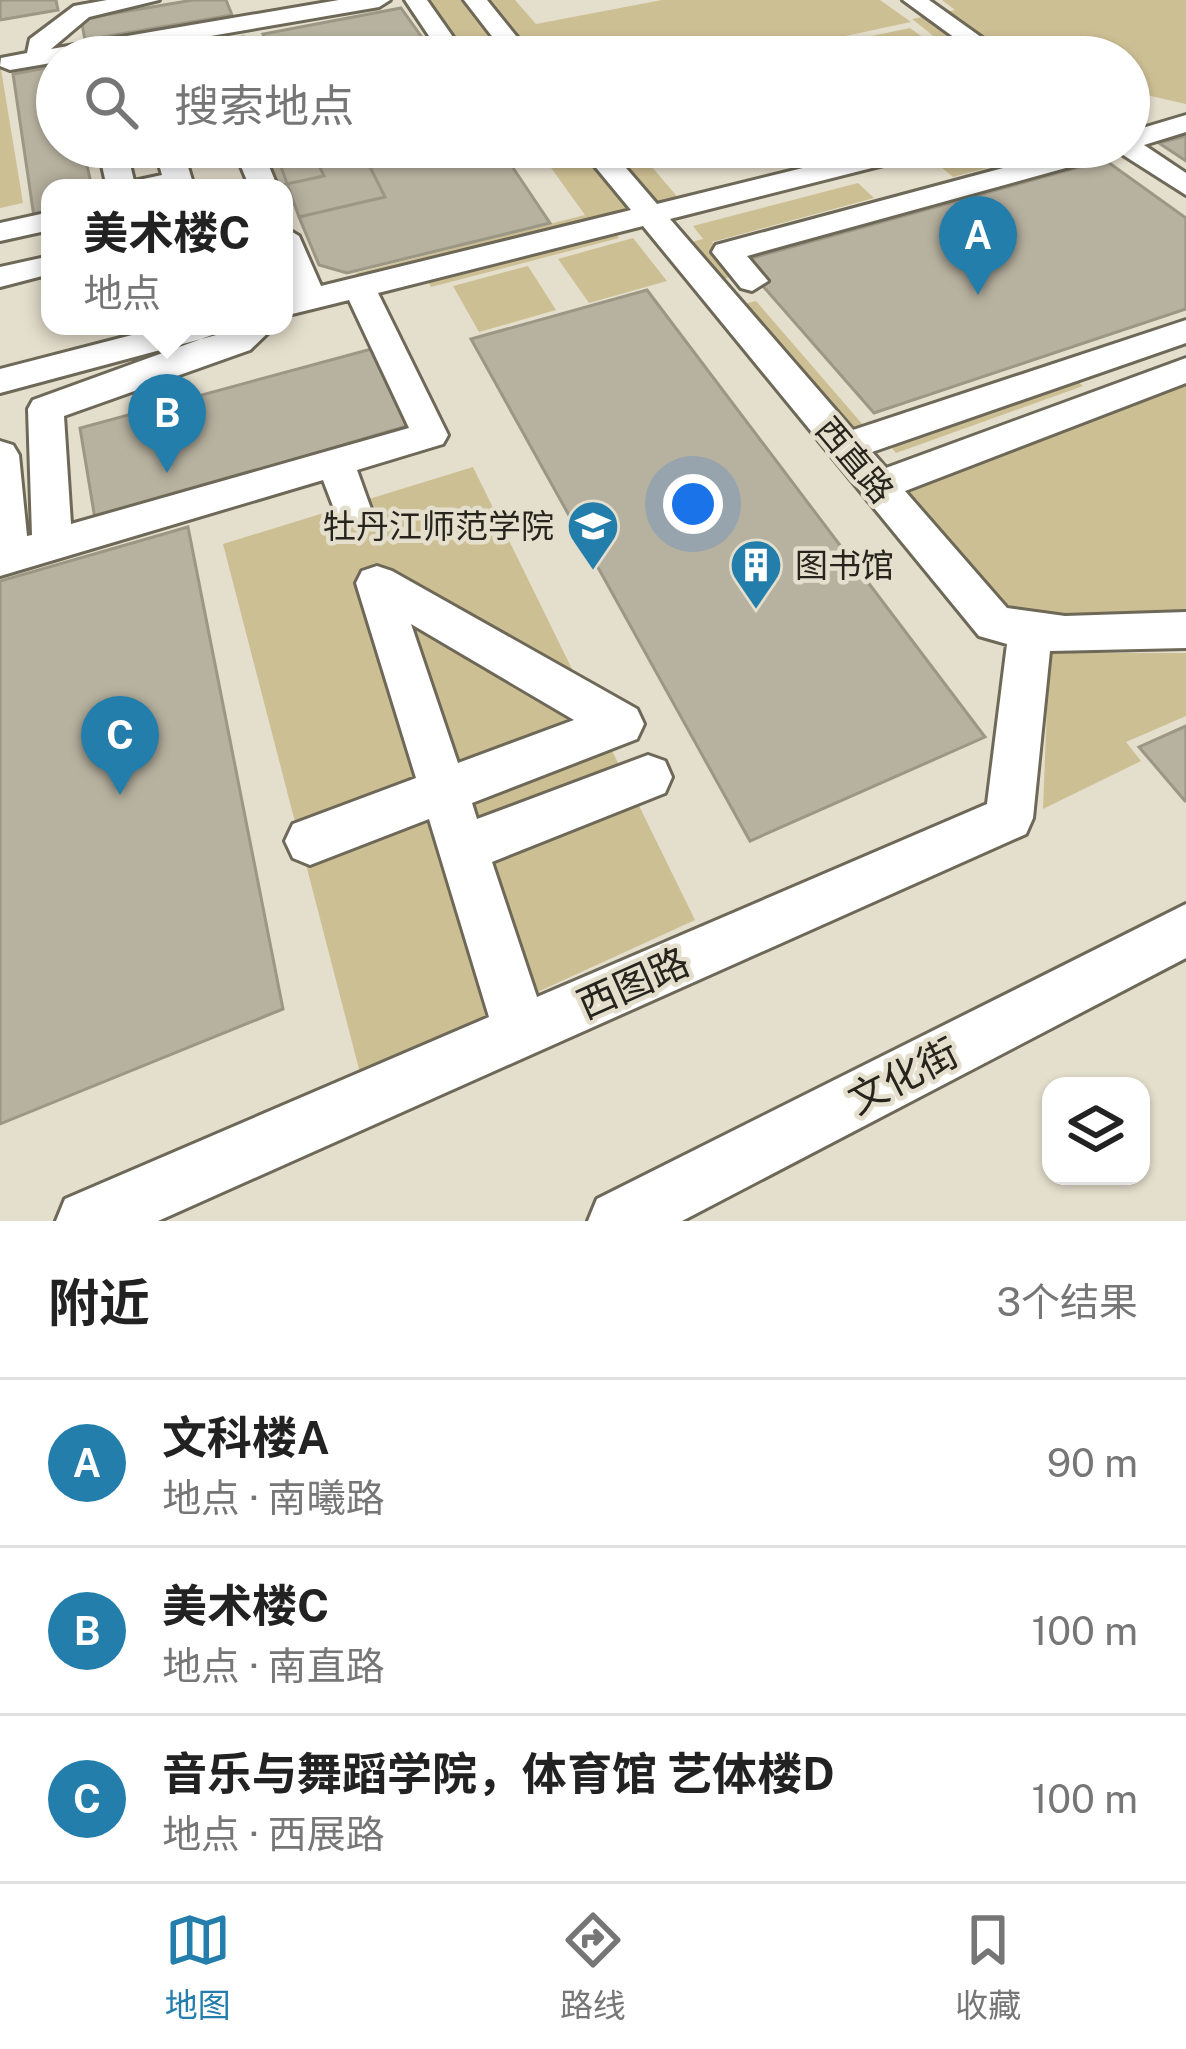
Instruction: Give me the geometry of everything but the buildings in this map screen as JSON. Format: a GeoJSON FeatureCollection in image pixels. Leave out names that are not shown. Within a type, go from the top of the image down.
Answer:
{"type":"FeatureCollection","features":[{"type":"Feature","properties":{"kind":"street"},"geometry":{"type":"LineString","coordinates":[[47,36],[81,6],[148,0]]}},
{"type":"Feature","properties":{"kind":"street"},"geometry":{"type":"LineString","coordinates":[[192,36],[248,21],[379,0]]}},
{"type":"Feature","properties":{"kind":"street"},"geometry":{"type":"LineString","coordinates":[[416,0],[441,36]]}},
{"type":"Feature","properties":{"kind":"street"},"geometry":{"type":"LineString","coordinates":[[475,0],[504,36]]}},
{"type":"Feature","properties":{"kind":"street"},"geometry":{"type":"LineString","coordinates":[[914,0],[966,36]]}},
{"type":"Feature","properties":{"kind":"street"},"geometry":{"type":"LineString","coordinates":[[10,63],[36,60]]}},
{"type":"Feature","properties":{"kind":"street"},"geometry":{"type":"LineString","coordinates":[[1150,136],[1186,123]]}},
{"type":"Feature","properties":{"kind":"street"},"geometry":{"type":"LineString","coordinates":[[1150,159],[1186,186]]}},
{"type":"Feature","properties":{"kind":"street","name":"西直路"},"geometry":{"type":"LineString","coordinates":[[610,168],[994,623],[1030,634]]}},
{"type":"Feature","properties":{"kind":"street"},"geometry":{"type":"LineString","coordinates":[[293,304],[837,168]]}},
{"type":"Feature","properties":{"kind":"street"},"geometry":{"type":"LineString","coordinates":[[752,281],[727,252],[1035,168]]}},
{"type":"Feature","properties":{"kind":"street"},"geometry":{"type":"LineString","coordinates":[[0,232],[41,223]]}},
{"type":"Feature","properties":{"kind":"street"},"geometry":{"type":"LineString","coordinates":[[0,277],[41,267]]}},
{"type":"Feature","properties":{"kind":"street"},"geometry":{"type":"LineString","coordinates":[[0,455],[4,559],[430,435],[359,286]]}},
{"type":"Feature","properties":{"kind":"street"},"geometry":{"type":"LineString","coordinates":[[844,447],[1186,331]]}},
{"type":"Feature","properties":{"kind":"street"},"geometry":{"type":"LineString","coordinates":[[0,381],[175,335]]}},
{"type":"Feature","properties":{"kind":"street"},"geometry":{"type":"LineString","coordinates":[[52,544],[46,410],[247,335]]}},
{"type":"Feature","properties":{"kind":"street"},"geometry":{"type":"LineString","coordinates":[[1131,350],[1186,358]]}},
{"type":"Feature","properties":{"kind":"street"},"geometry":{"type":"LineString","coordinates":[[1072,412],[1079,367]]}},
{"type":"Feature","properties":{"kind":"street"},"geometry":{"type":"LineString","coordinates":[[878,486],[1186,370]]}},
{"type":"Feature","properties":{"kind":"street"},"geometry":{"type":"LineString","coordinates":[[336,462],[352,509]]}},
{"type":"Feature","properties":{"kind":"street"},"geometry":{"type":"LineString","coordinates":[[310,841],[444,790],[621,724],[377,583],[430,749],[444,790],[463,849],[521,1031]]}},
{"type":"Feature","properties":{"kind":"street"},"geometry":{"type":"LineString","coordinates":[[1030,634],[1186,629]]}},
{"type":"Feature","properties":{"kind":"street","name":"西图路"},"geometry":{"type":"LineString","coordinates":[[86,1221],[1009,818],[1030,634]]}},
{"type":"Feature","properties":{"kind":"street"},"geometry":{"type":"LineString","coordinates":[[463,849],[648,777]]}},
{"type":"Feature","properties":{"kind":"street","name":"文化街"},"geometry":{"type":"LineString","coordinates":[[619,1221],[1186,930]]}},
{"type":"Feature","properties":{"kind":"shaded area"},"geometry":{"type":"Polygon","coordinates":[[[428,0],[468,0],[497,36],[455,36],[428,0]]]}},
{"type":"Feature","properties":{"kind":"shaded area"},"geometry":{"type":"Polygon","coordinates":[[[477,0],[515,0],[536,24],[662,0],[880,0],[911,22],[845,36],[506,36],[477,0]]]}},
{"type":"Feature","properties":{"kind":"shaded area"},"geometry":{"type":"Polygon","coordinates":[[[942,0],[1186,0],[1186,104],[1150,96],[1150,36],[933,36],[912,19],[955,10],[942,0]]]}},
{"type":"Feature","properties":{"kind":"shaded area"},"geometry":{"type":"Polygon","coordinates":[[[910,28],[921,36],[872,36],[910,28]]]}},
{"type":"Feature","properties":{"kind":"shaded area"},"geometry":{"type":"Polygon","coordinates":[[[0,63],[23,203],[0,208],[0,63]]]}},
{"type":"Feature","properties":{"kind":"shaded area"},"geometry":{"type":"Polygon","coordinates":[[[551,168],[601,168],[634,210],[604,217],[619,238],[431,287],[420,267],[360,282],[356,273],[585,215],[551,168]]]}},
{"type":"Feature","properties":{"kind":"shaded area"},"geometry":{"type":"Polygon","coordinates":[[[619,168],[653,168],[680,200],[650,207],[619,168]]]}},
{"type":"Feature","properties":{"kind":"shaded area"},"geometry":{"type":"Polygon","coordinates":[[[942,168],[986,168],[953,177],[942,168]]]}},
{"type":"Feature","properties":{"kind":"shaded area"},"geometry":{"type":"Polygon","coordinates":[[[858,183],[874,198],[712,242],[739,275],[723,279],[692,242],[703,239],[693,226],[858,183]]]}},
{"type":"Feature","properties":{"kind":"shaded area"},"geometry":{"type":"Polygon","coordinates":[[[633,238],[667,281],[589,303],[558,259],[633,238]]]}},
{"type":"Feature","properties":{"kind":"shaded area"},"geometry":{"type":"Polygon","coordinates":[[[528,266],[556,310],[479,332],[453,286],[528,266]]]}},
{"type":"Feature","properties":{"kind":"shaded area"},"geometry":{"type":"Polygon","coordinates":[[[756,301],[864,426],[1056,361],[1063,366],[856,436],[744,304],[756,301]]]}},
{"type":"Feature","properties":{"kind":"shaded area"},"geometry":{"type":"Polygon","coordinates":[[[1073,377],[1083,386],[896,453],[887,442],[1073,377]]]}},
{"type":"Feature","properties":{"kind":"shaded area"},"geometry":{"type":"Polygon","coordinates":[[[1186,383],[1186,611],[1082,619],[1029,612],[1006,603],[963,567],[899,491],[1186,383]]]}},
{"type":"Feature","properties":{"kind":"shaded area"},"geometry":{"type":"Polygon","coordinates":[[[473,467],[695,920],[360,1073],[223,544],[473,467]]]}},
{"type":"Feature","properties":{"kind":"shaded area"},"geometry":{"type":"Polygon","coordinates":[[[1049,653],[1186,653],[1186,716],[1126,742],[1141,761],[1043,809],[1049,653]]]}},
{"type":"Feature","properties":{"kind":"place","name":"文科楼A"},"geometry":{"type":"Point","coordinates":[978,295]}},
{"type":"Feature","properties":{"kind":"place","name":"美术楼C"},"geometry":{"type":"Point","coordinates":[167,473]}},
{"type":"Feature","properties":{"kind":"place","name":"牡丹江师范学院"},"geometry":{"type":"Point","coordinates":[593,572]}},
{"type":"Feature","properties":{"kind":"place","name":"图书馆"},"geometry":{"type":"Point","coordinates":[756,611]}},
{"type":"Feature","properties":{"kind":"place","name":"音乐与舞蹈学院，体育馆 艺体楼D"},"geometry":{"type":"Point","coordinates":[120,795]}}]}
